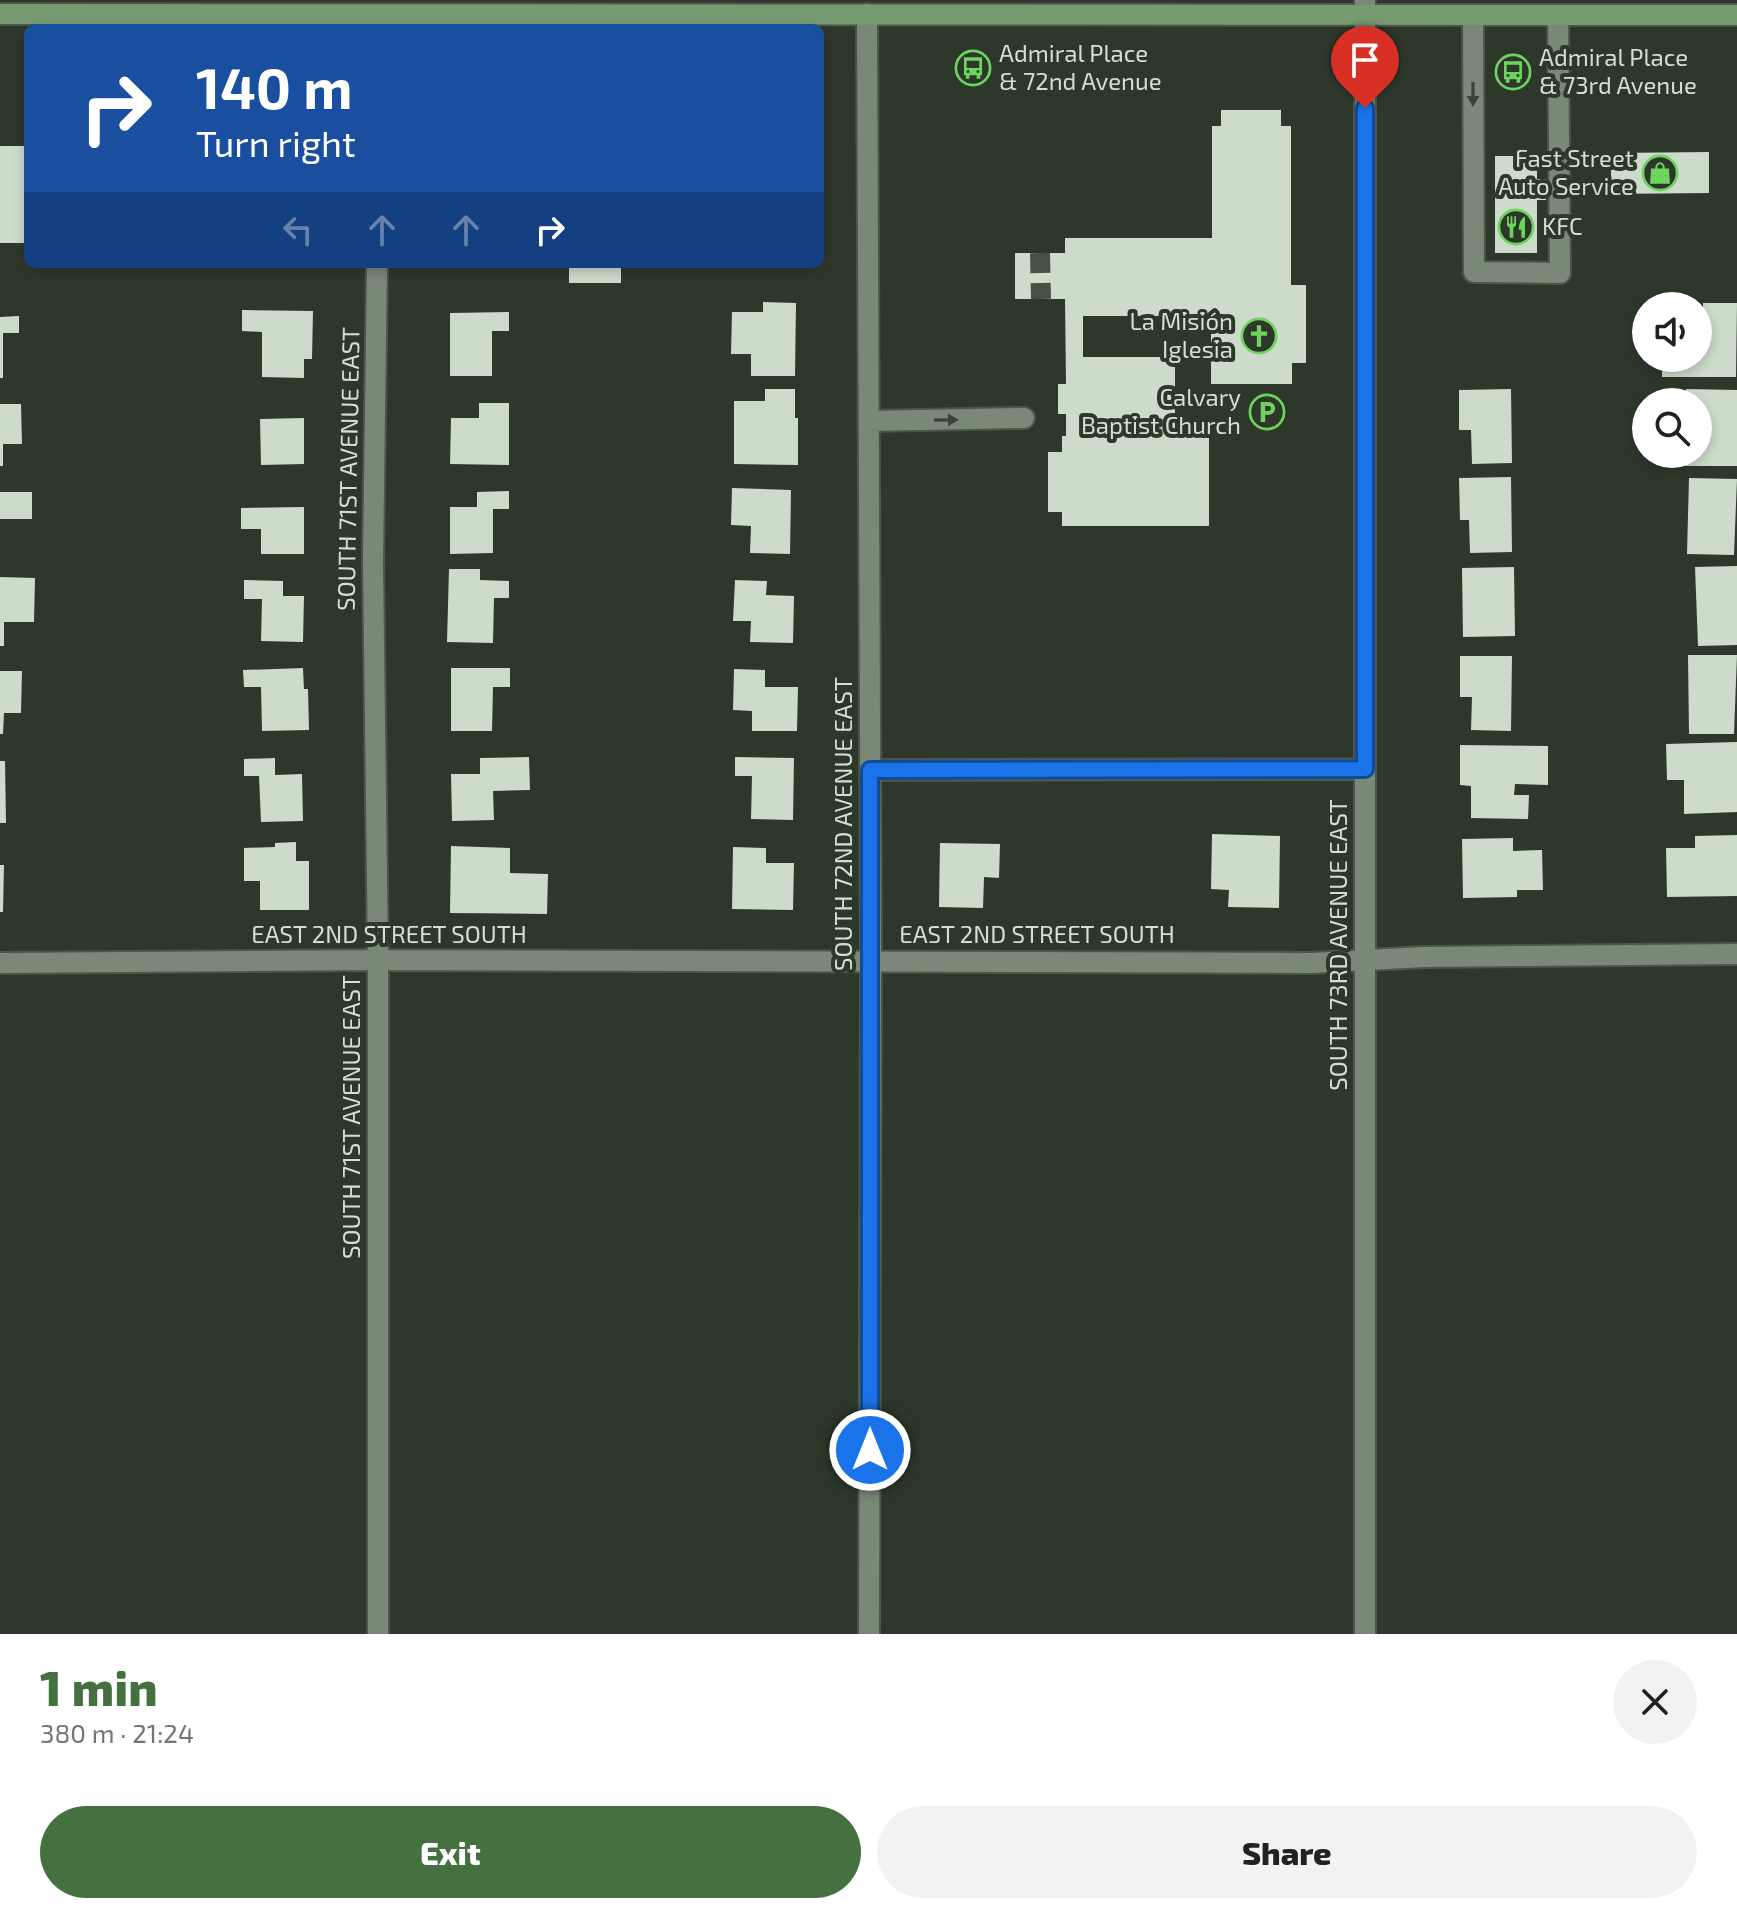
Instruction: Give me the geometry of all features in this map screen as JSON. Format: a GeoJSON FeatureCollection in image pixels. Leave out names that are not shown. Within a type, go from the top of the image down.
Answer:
{"type":"FeatureCollection","features":[{"type":"Feature","properties":{"kind":"main road"},"geometry":{"type":"LineString","coordinates":[[0,14],[320,7],[380,21],[458,21],[652,7],[782,7],[867,14],[931,7],[1156,7],[1365,8],[1558,15],[1670,8],[1737,15]]}},
{"type":"Feature","properties":{"kind":"street","name":"SOUTH 73RD AVENUE EAST"},"geometry":{"type":"LineString","coordinates":[[1365,8],[1365,1634]]}},
{"type":"Feature","properties":{"kind":"street"},"geometry":{"type":"LineString","coordinates":[[1466,11],[1474,272],[1560,273],[1558,15]]}},
{"type":"Feature","properties":{"kind":"street","name":"SOUTH 72ND AVENUE EAST"},"geometry":{"type":"LineString","coordinates":[[867,14],[871,960],[869,1634]]}},
{"type":"Feature","properties":{"kind":"street","name":"SOUTH 71ST AVENUE EAST"},"geometry":{"type":"LineString","coordinates":[[377,268],[373,562],[378,960],[378,1634]]}},
{"type":"Feature","properties":{"kind":"street"},"geometry":{"type":"LineString","coordinates":[[869,421],[1024,418]]}},
{"type":"Feature","properties":{"kind":"street"},"geometry":{"type":"LineString","coordinates":[[870,770],[1365,769]]}},
{"type":"Feature","properties":{"kind":"street","name":"EAST 2ND STREET SOUTH"},"geometry":{"type":"LineString","coordinates":[[0,963],[378,960],[1311,963],[1424,957],[1737,954]]}},
{"type":"Feature","properties":{"kind":"building","name":"La Misión Iglesia"},"geometry":{"type":"Polygon","coordinates":[[[1221,110],[1281,110],[1281,126],[1291,126],[1291,285],[1306,285],[1306,363],[1292,363],[1292,384],[1211,384],[1211,316],[1083,316],[1083,357],[1175,357],[1175,436],[1209,436],[1209,526],[1062,526],[1062,512],[1048,512],[1048,452],[1062,452],[1062,436],[1066,436],[1066,414],[1058,414],[1058,384],[1066,384],[1065,299],[1015,299],[1015,253],[1065,253],[1065,238],[1212,238],[1212,126],[1221,126],[1221,110]]]}},
{"type":"Feature","properties":{"kind":"building"},"geometry":{"type":"Polygon","coordinates":[[[0,146],[24,146],[24,243],[0,243],[0,146]]]}},
{"type":"Feature","properties":{"kind":"building","name":"Fast Street Auto Service"},"geometry":{"type":"Polygon","coordinates":[[[1709,152],[1709,193],[1611,194],[1611,153],[1709,152]]]}},
{"type":"Feature","properties":{"kind":"building","name":"KFC"},"geometry":{"type":"Polygon","coordinates":[[[1495,156],[1537,156],[1537,179],[1546,179],[1546,200],[1537,200],[1537,253],[1495,253],[1495,156]]]}},
{"type":"Feature","properties":{"kind":"building"},"geometry":{"type":"Polygon","coordinates":[[[569,268],[621,268],[621,283],[569,283],[569,268]]]}},
{"type":"Feature","properties":{"kind":"building"},"geometry":{"type":"Polygon","coordinates":[[[763,302],[796,303],[795,376],[751,376],[751,354],[731,354],[732,312],[763,312],[763,302]]]}},
{"type":"Feature","properties":{"kind":"building"},"geometry":{"type":"Polygon","coordinates":[[[1712,303],[1737,303],[1736,377],[1662,377],[1662,372],[1712,372],[1712,303]]]}},
{"type":"Feature","properties":{"kind":"building"},"geometry":{"type":"Polygon","coordinates":[[[242,310],[313,311],[312,359],[304,359],[304,378],[262,377],[262,332],[242,331],[242,310]]]}},
{"type":"Feature","properties":{"kind":"building"},"geometry":{"type":"Polygon","coordinates":[[[509,312],[509,331],[492,331],[492,376],[450,376],[450,313],[509,312]]]}},
{"type":"Feature","properties":{"kind":"building"},"geometry":{"type":"Polygon","coordinates":[[[19,316],[19,333],[3,333],[3,378],[0,378],[0,317],[19,316]]]}},
{"type":"Feature","properties":{"kind":"building"},"geometry":{"type":"Polygon","coordinates":[[[765,389],[795,389],[798,465],[734,464],[734,401],[765,401],[765,389]]]}},
{"type":"Feature","properties":{"kind":"building"},"geometry":{"type":"Polygon","coordinates":[[[1511,389],[1512,463],[1472,464],[1471,430],[1459,430],[1459,390],[1511,389]]]}},
{"type":"Feature","properties":{"kind":"building"},"geometry":{"type":"Polygon","coordinates":[[[1712,390],[1737,390],[1737,466],[1712,466],[1712,390]]]}},
{"type":"Feature","properties":{"kind":"building"},"geometry":{"type":"Polygon","coordinates":[[[479,403],[509,403],[509,465],[450,464],[451,418],[479,418],[479,403]]]}},
{"type":"Feature","properties":{"kind":"building"},"geometry":{"type":"Polygon","coordinates":[[[0,404],[21,404],[22,444],[3,444],[3,466],[0,466],[0,404]]]}},
{"type":"Feature","properties":{"kind":"building"},"geometry":{"type":"Polygon","coordinates":[[[304,418],[304,464],[261,465],[260,419],[304,418]]]}},
{"type":"Feature","properties":{"kind":"building"},"geometry":{"type":"Polygon","coordinates":[[[1511,477],[1512,552],[1470,553],[1469,520],[1460,520],[1459,478],[1511,477]]]}},
{"type":"Feature","properties":{"kind":"building"},"geometry":{"type":"Polygon","coordinates":[[[1689,478],[1737,479],[1734,555],[1687,554],[1689,478]]]}},
{"type":"Feature","properties":{"kind":"building"},"geometry":{"type":"Polygon","coordinates":[[[732,488],[791,490],[790,554],[750,553],[751,526],[731,525],[732,488]]]}},
{"type":"Feature","properties":{"kind":"building"},"geometry":{"type":"Polygon","coordinates":[[[509,491],[509,509],[493,509],[493,553],[450,554],[450,507],[477,507],[477,492],[509,491]]]}},
{"type":"Feature","properties":{"kind":"building"},"geometry":{"type":"Polygon","coordinates":[[[0,492],[32,492],[32,519],[0,519],[0,492]]]}},
{"type":"Feature","properties":{"kind":"building"},"geometry":{"type":"Polygon","coordinates":[[[304,507],[304,554],[261,554],[261,529],[241,529],[241,508],[304,507]]]}},
{"type":"Feature","properties":{"kind":"building"},"geometry":{"type":"Polygon","coordinates":[[[1737,566],[1737,645],[1698,646],[1695,567],[1737,566]]]}},
{"type":"Feature","properties":{"kind":"building"},"geometry":{"type":"Polygon","coordinates":[[[1514,567],[1515,636],[1463,637],[1462,568],[1514,567]]]}},
{"type":"Feature","properties":{"kind":"building"},"geometry":{"type":"Polygon","coordinates":[[[449,569],[480,569],[480,580],[509,581],[509,598],[494,598],[493,643],[447,642],[449,569]]]}},
{"type":"Feature","properties":{"kind":"building"},"geometry":{"type":"Polygon","coordinates":[[[0,577],[35,578],[34,622],[4,622],[4,646],[0,646],[0,577]]]}},
{"type":"Feature","properties":{"kind":"building"},"geometry":{"type":"Polygon","coordinates":[[[244,580],[283,581],[283,596],[304,596],[303,642],[261,641],[262,599],[244,599],[244,580]]]}},
{"type":"Feature","properties":{"kind":"building"},"geometry":{"type":"Polygon","coordinates":[[[735,580],[767,581],[766,595],[794,596],[793,643],[750,642],[751,621],[733,621],[735,580]]]}},
{"type":"Feature","properties":{"kind":"building"},"geometry":{"type":"Polygon","coordinates":[[[1688,655],[1737,655],[1734,734],[1689,734],[1688,655]]]}},
{"type":"Feature","properties":{"kind":"building"},"geometry":{"type":"Polygon","coordinates":[[[1460,656],[1512,656],[1511,731],[1471,730],[1472,697],[1460,697],[1460,656]]]}},
{"type":"Feature","properties":{"kind":"building"},"geometry":{"type":"Polygon","coordinates":[[[303,668],[304,689],[308,689],[309,730],[262,731],[261,687],[244,687],[243,670],[303,668]]]}},
{"type":"Feature","properties":{"kind":"building"},"geometry":{"type":"Polygon","coordinates":[[[451,668],[510,668],[510,687],[493,687],[492,731],[451,731],[451,668]]]}},
{"type":"Feature","properties":{"kind":"building"},"geometry":{"type":"Polygon","coordinates":[[[734,669],[765,670],[765,687],[798,687],[797,731],[752,731],[752,711],[733,710],[734,669]]]}},
{"type":"Feature","properties":{"kind":"building"},"geometry":{"type":"Polygon","coordinates":[[[0,671],[22,671],[21,713],[4,713],[3,734],[0,734],[0,671]]]}},
{"type":"Feature","properties":{"kind":"building"},"geometry":{"type":"Polygon","coordinates":[[[1737,742],[1737,812],[1684,814],[1684,780],[1667,780],[1666,744],[1737,742]]]}},
{"type":"Feature","properties":{"kind":"building"},"geometry":{"type":"Polygon","coordinates":[[[1460,745],[1548,746],[1548,785],[1515,784],[1514,795],[1529,795],[1528,819],[1471,818],[1471,786],[1460,785],[1460,745]]]}},
{"type":"Feature","properties":{"kind":"building"},"geometry":{"type":"Polygon","coordinates":[[[529,757],[530,790],[493,791],[494,820],[452,821],[451,774],[480,774],[480,758],[529,757]]]}},
{"type":"Feature","properties":{"kind":"building"},"geometry":{"type":"Polygon","coordinates":[[[735,757],[794,758],[793,820],[751,819],[752,776],[735,776],[735,757]]]}},
{"type":"Feature","properties":{"kind":"building"},"geometry":{"type":"Polygon","coordinates":[[[275,758],[275,775],[302,774],[303,821],[261,822],[259,776],[244,776],[244,759],[275,758]]]}},
{"type":"Feature","properties":{"kind":"building"},"geometry":{"type":"Polygon","coordinates":[[[0,761],[5,761],[6,823],[0,823],[0,761]]]}},
{"type":"Feature","properties":{"kind":"building"},"geometry":{"type":"Polygon","coordinates":[[[1212,834],[1280,836],[1279,908],[1228,907],[1229,890],[1211,889],[1212,834]]]}},
{"type":"Feature","properties":{"kind":"building"},"geometry":{"type":"Polygon","coordinates":[[[1737,835],[1737,896],[1667,897],[1666,848],[1695,848],[1695,836],[1737,835]]]}},
{"type":"Feature","properties":{"kind":"building"},"geometry":{"type":"Polygon","coordinates":[[[1513,838],[1513,851],[1542,850],[1543,890],[1517,890],[1517,897],[1463,898],[1462,839],[1513,838]]]}},
{"type":"Feature","properties":{"kind":"building"},"geometry":{"type":"Polygon","coordinates":[[[296,842],[296,861],[309,861],[309,910],[260,910],[260,881],[244,881],[244,848],[275,847],[275,843],[296,842]]]}},
{"type":"Feature","properties":{"kind":"building"},"geometry":{"type":"Polygon","coordinates":[[[940,843],[1000,844],[999,878],[984,877],[983,908],[939,907],[940,843]]]}},
{"type":"Feature","properties":{"kind":"building"},"geometry":{"type":"Polygon","coordinates":[[[451,846],[510,848],[510,873],[548,874],[547,914],[450,913],[451,846]]]}},
{"type":"Feature","properties":{"kind":"building"},"geometry":{"type":"Polygon","coordinates":[[[733,847],[766,848],[766,863],[794,863],[793,910],[732,909],[733,847]]]}},
{"type":"Feature","properties":{"kind":"building"},"geometry":{"type":"Polygon","coordinates":[[[0,865],[4,865],[3,912],[0,912],[0,865]]]}},
{"type":"Feature","properties":{"kind":"tunnel"},"geometry":{"type":"LineString","coordinates":[[1040,253],[1041,299]]}},
{"type":"Feature","properties":{"kind":"place","name":"Admiral Place & 72nd Avenue"},"geometry":{"type":"Point","coordinates":[973,68]}},
{"type":"Feature","properties":{"kind":"place","name":"Admiral Place & 73rd Avenue"},"geometry":{"type":"Point","coordinates":[1513,72]}},
{"type":"Feature","properties":{"kind":"place","name":"Fast Street Auto Service"},"geometry":{"type":"Point","coordinates":[1660,173]}},
{"type":"Feature","properties":{"kind":"place","name":"KFC"},"geometry":{"type":"Point","coordinates":[1516,227]}},
{"type":"Feature","properties":{"kind":"place","name":"La Misión Iglesia"},"geometry":{"type":"Point","coordinates":[1259,336]}},
{"type":"Feature","properties":{"kind":"place","name":"Calvary Baptist Church"},"geometry":{"type":"Point","coordinates":[1267,412]}},
{"type":"Feature","properties":{"kind":"route"},"geometry":{"type":"LineString","coordinates":[[870,1450],[870,770],[1365,769],[1365,108]]}}]}
